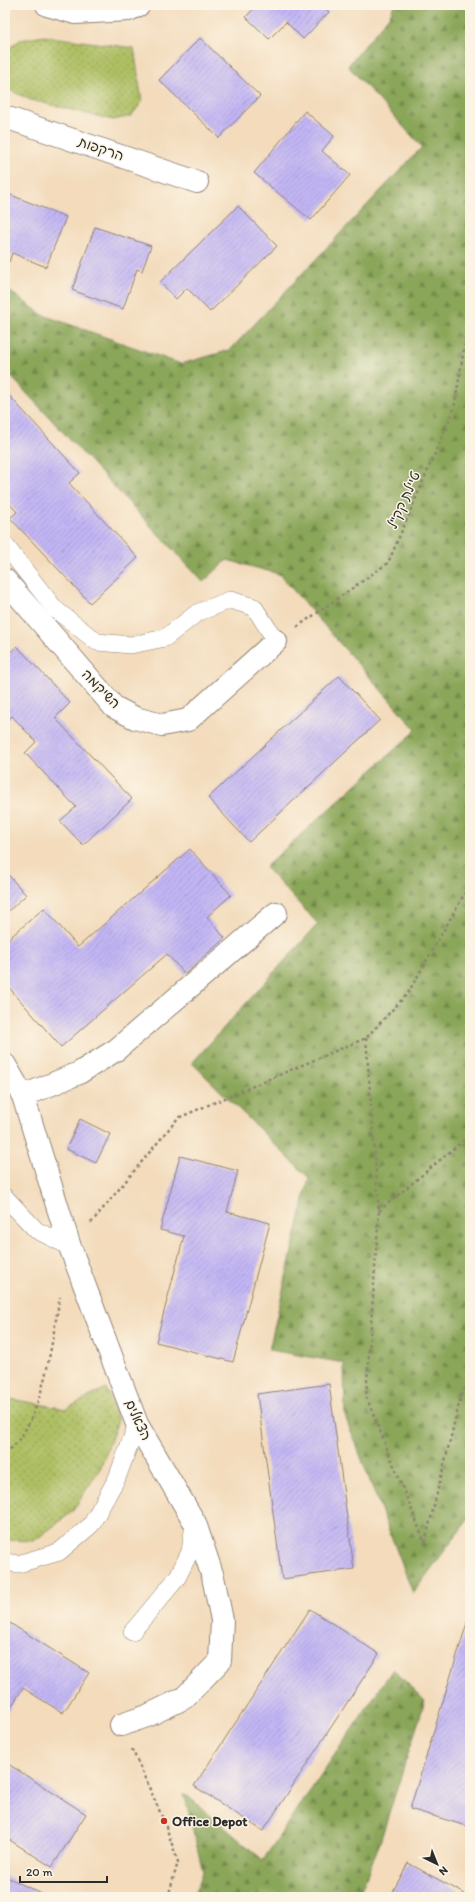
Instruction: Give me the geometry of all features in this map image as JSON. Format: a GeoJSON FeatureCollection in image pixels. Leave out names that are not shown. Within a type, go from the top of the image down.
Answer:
{"type":"FeatureCollection","features":[{"type":"Feature","properties":{"kind":"street"},"geometry":{"type":"LineString","coordinates":[[47,5],[75,13],[129,10],[139,5]]}},
{"type":"Feature","properties":{"kind":"street","name":"הרקפות"},"geometry":{"type":"LineString","coordinates":[[5,117],[197,182]]}},
{"type":"Feature","properties":{"kind":"street","name":"השיקמה"},"geometry":{"type":"LineString","coordinates":[[5,580],[114,707],[135,718],[162,725],[188,720],[276,642]]}},
{"type":"Feature","properties":{"kind":"street"},"geometry":{"type":"LineString","coordinates":[[23,1096],[79,1073],[116,1050],[276,913]]}},
{"type":"Feature","properties":{"kind":"street","name":"הצאלים"},"geometry":{"type":"LineString","coordinates":[[5,1065],[23,1096],[70,1247],[137,1424],[195,1523],[213,1576],[222,1620],[220,1661],[184,1698],[147,1716],[121,1725]]}},
{"type":"Feature","properties":{"kind":"lane"},"geometry":{"type":"LineString","coordinates":[[5,545],[55,609],[97,642],[131,645],[165,638],[197,613],[230,600],[254,607],[276,642]]}},
{"type":"Feature","properties":{"kind":"lane"},"geometry":{"type":"LineString","coordinates":[[5,1197],[36,1230],[70,1247]]}},
{"type":"Feature","properties":{"kind":"lane"},"geometry":{"type":"LineString","coordinates":[[5,1562],[18,1564],[59,1552],[91,1525],[118,1478],[137,1424]]}},
{"type":"Feature","properties":{"kind":"lane"},"geometry":{"type":"LineString","coordinates":[[132,1632],[177,1578],[190,1552],[195,1523]]}},
{"type":"Feature","properties":{"kind":"path","name":"טיילת קק\"ל"},"geometry":{"type":"LineString","coordinates":[[276,642],[388,563],[454,409],[470,313]]}},
{"type":"Feature","properties":{"kind":"path"},"geometry":{"type":"LineString","coordinates":[[70,1247],[178,1118],[366,1038],[408,994],[470,884]]}},
{"type":"Feature","properties":{"kind":"path"},"geometry":{"type":"LineString","coordinates":[[366,1038],[378,1211],[366,1396],[425,1543],[461,1396],[470,1379]]}},
{"type":"Feature","properties":{"kind":"path"},"geometry":{"type":"LineString","coordinates":[[378,1211],[470,1134]]}},
{"type":"Feature","properties":{"kind":"path"},"geometry":{"type":"LineString","coordinates":[[5,1453],[28,1427],[39,1403],[61,1294]]}},
{"type":"Feature","properties":{"kind":"path"},"geometry":{"type":"LineString","coordinates":[[121,1725],[164,1821],[178,1862],[168,1897]]}},
{"type":"Feature","properties":{"kind":"green space"},"geometry":{"type":"Polygon","coordinates":[[[394,5],[470,5],[470,1517],[413,1593],[345,1416],[344,1363],[269,1350],[309,1178],[192,1063],[318,924],[265,867],[416,730],[279,574],[227,560],[203,582],[5,370],[5,288],[43,315],[181,364],[230,350],[422,147],[348,66],[390,15],[394,5]]]}},
{"type":"Feature","properties":{"kind":"green space"},"geometry":{"type":"Polygon","coordinates":[[[44,36],[134,48],[142,102],[131,116],[113,120],[31,100],[5,88],[5,51],[20,40],[44,36]]]}},
{"type":"Feature","properties":{"kind":"green space"},"geometry":{"type":"Polygon","coordinates":[[[106,1388],[118,1420],[101,1467],[72,1512],[34,1541],[5,1540],[5,1398],[66,1409],[106,1388]]]}},
{"type":"Feature","properties":{"kind":"green space"},"geometry":{"type":"Polygon","coordinates":[[[393,1669],[425,1701],[379,1845],[358,1897],[194,1897],[203,1872],[184,1793],[263,1860],[393,1669]]]}},
{"type":"Feature","properties":{"kind":"building"},"geometry":{"type":"Polygon","coordinates":[[[257,5],[322,5],[329,12],[303,39],[286,22],[269,39],[246,17],[257,5]]]}},
{"type":"Feature","properties":{"kind":"building"},"geometry":{"type":"Polygon","coordinates":[[[200,38],[260,96],[219,138],[159,80],[200,38]]]}},
{"type":"Feature","properties":{"kind":"building"},"geometry":{"type":"Polygon","coordinates":[[[305,111],[334,136],[322,151],[350,175],[311,220],[254,173],[305,111]]]}},
{"type":"Feature","properties":{"kind":"building"},"geometry":{"type":"Polygon","coordinates":[[[6,193],[66,217],[46,267],[12,253],[9,262],[5,260],[6,193]]]}},
{"type":"Feature","properties":{"kind":"building"},"geometry":{"type":"Polygon","coordinates":[[[238,206],[277,246],[210,312],[187,288],[176,299],[160,282],[238,206]]]}},
{"type":"Feature","properties":{"kind":"building"},"geometry":{"type":"Polygon","coordinates":[[[95,227],[151,246],[142,271],[137,269],[123,309],[72,290],[95,227]]]}},
{"type":"Feature","properties":{"kind":"building"},"geometry":{"type":"Polygon","coordinates":[[[5,391],[80,473],[69,483],[138,558],[90,603],[10,518],[17,512],[5,499],[5,391]]]}},
{"type":"Feature","properties":{"kind":"building"},"geometry":{"type":"Polygon","coordinates":[[[17,646],[70,703],[55,718],[132,799],[83,845],[60,821],[76,807],[25,753],[36,742],[12,716],[5,722],[5,657],[17,646]]]}},
{"type":"Feature","properties":{"kind":"building"},"geometry":{"type":"Polygon","coordinates":[[[339,676],[380,720],[249,842],[208,798],[339,676]]]}},
{"type":"Feature","properties":{"kind":"building"},"geometry":{"type":"Polygon","coordinates":[[[190,849],[231,895],[207,917],[225,938],[185,974],[167,954],[61,1047],[5,983],[5,942],[44,908],[78,947],[190,849]]]}},
{"type":"Feature","properties":{"kind":"building"},"geometry":{"type":"Polygon","coordinates":[[[5,871],[26,895],[5,914],[5,871]]]}},
{"type":"Feature","properties":{"kind":"building"},"geometry":{"type":"Polygon","coordinates":[[[80,1119],[110,1134],[96,1163],[66,1149],[80,1119]]]}},
{"type":"Feature","properties":{"kind":"building"},"geometry":{"type":"Polygon","coordinates":[[[180,1156],[238,1171],[227,1212],[270,1223],[233,1362],[156,1342],[184,1236],[160,1230],[180,1156]]]}},
{"type":"Feature","properties":{"kind":"building"},"geometry":{"type":"Polygon","coordinates":[[[329,1384],[354,1569],[282,1579],[257,1394],[329,1384]]]}},
{"type":"Feature","properties":{"kind":"building"},"geometry":{"type":"Polygon","coordinates":[[[310,1609],[379,1654],[263,1831],[194,1786],[310,1609]]]}},
{"type":"Feature","properties":{"kind":"building"},"geometry":{"type":"Polygon","coordinates":[[[470,1613],[470,1827],[410,1809],[470,1613]]]}},
{"type":"Feature","properties":{"kind":"building"},"geometry":{"type":"Polygon","coordinates":[[[5,1620],[89,1673],[63,1713],[23,1688],[5,1716],[5,1620]]]}},
{"type":"Feature","properties":{"kind":"building"},"geometry":{"type":"Polygon","coordinates":[[[5,1762],[86,1814],[52,1867],[5,1837],[5,1762]]]}},
{"type":"Feature","properties":{"kind":"building"},"geometry":{"type":"Polygon","coordinates":[[[408,1863],[465,1894],[463,1897],[390,1897],[408,1863]]]}},
{"type":"Feature","properties":{"kind":"building"},"geometry":{"type":"Polygon","coordinates":[[[5,1876],[48,1897],[5,1897],[5,1876]]]}},
{"type":"Feature","properties":{"kind":"place","name":"Office Depot"},"geometry":{"type":"Point","coordinates":[164,1821]}}]}
